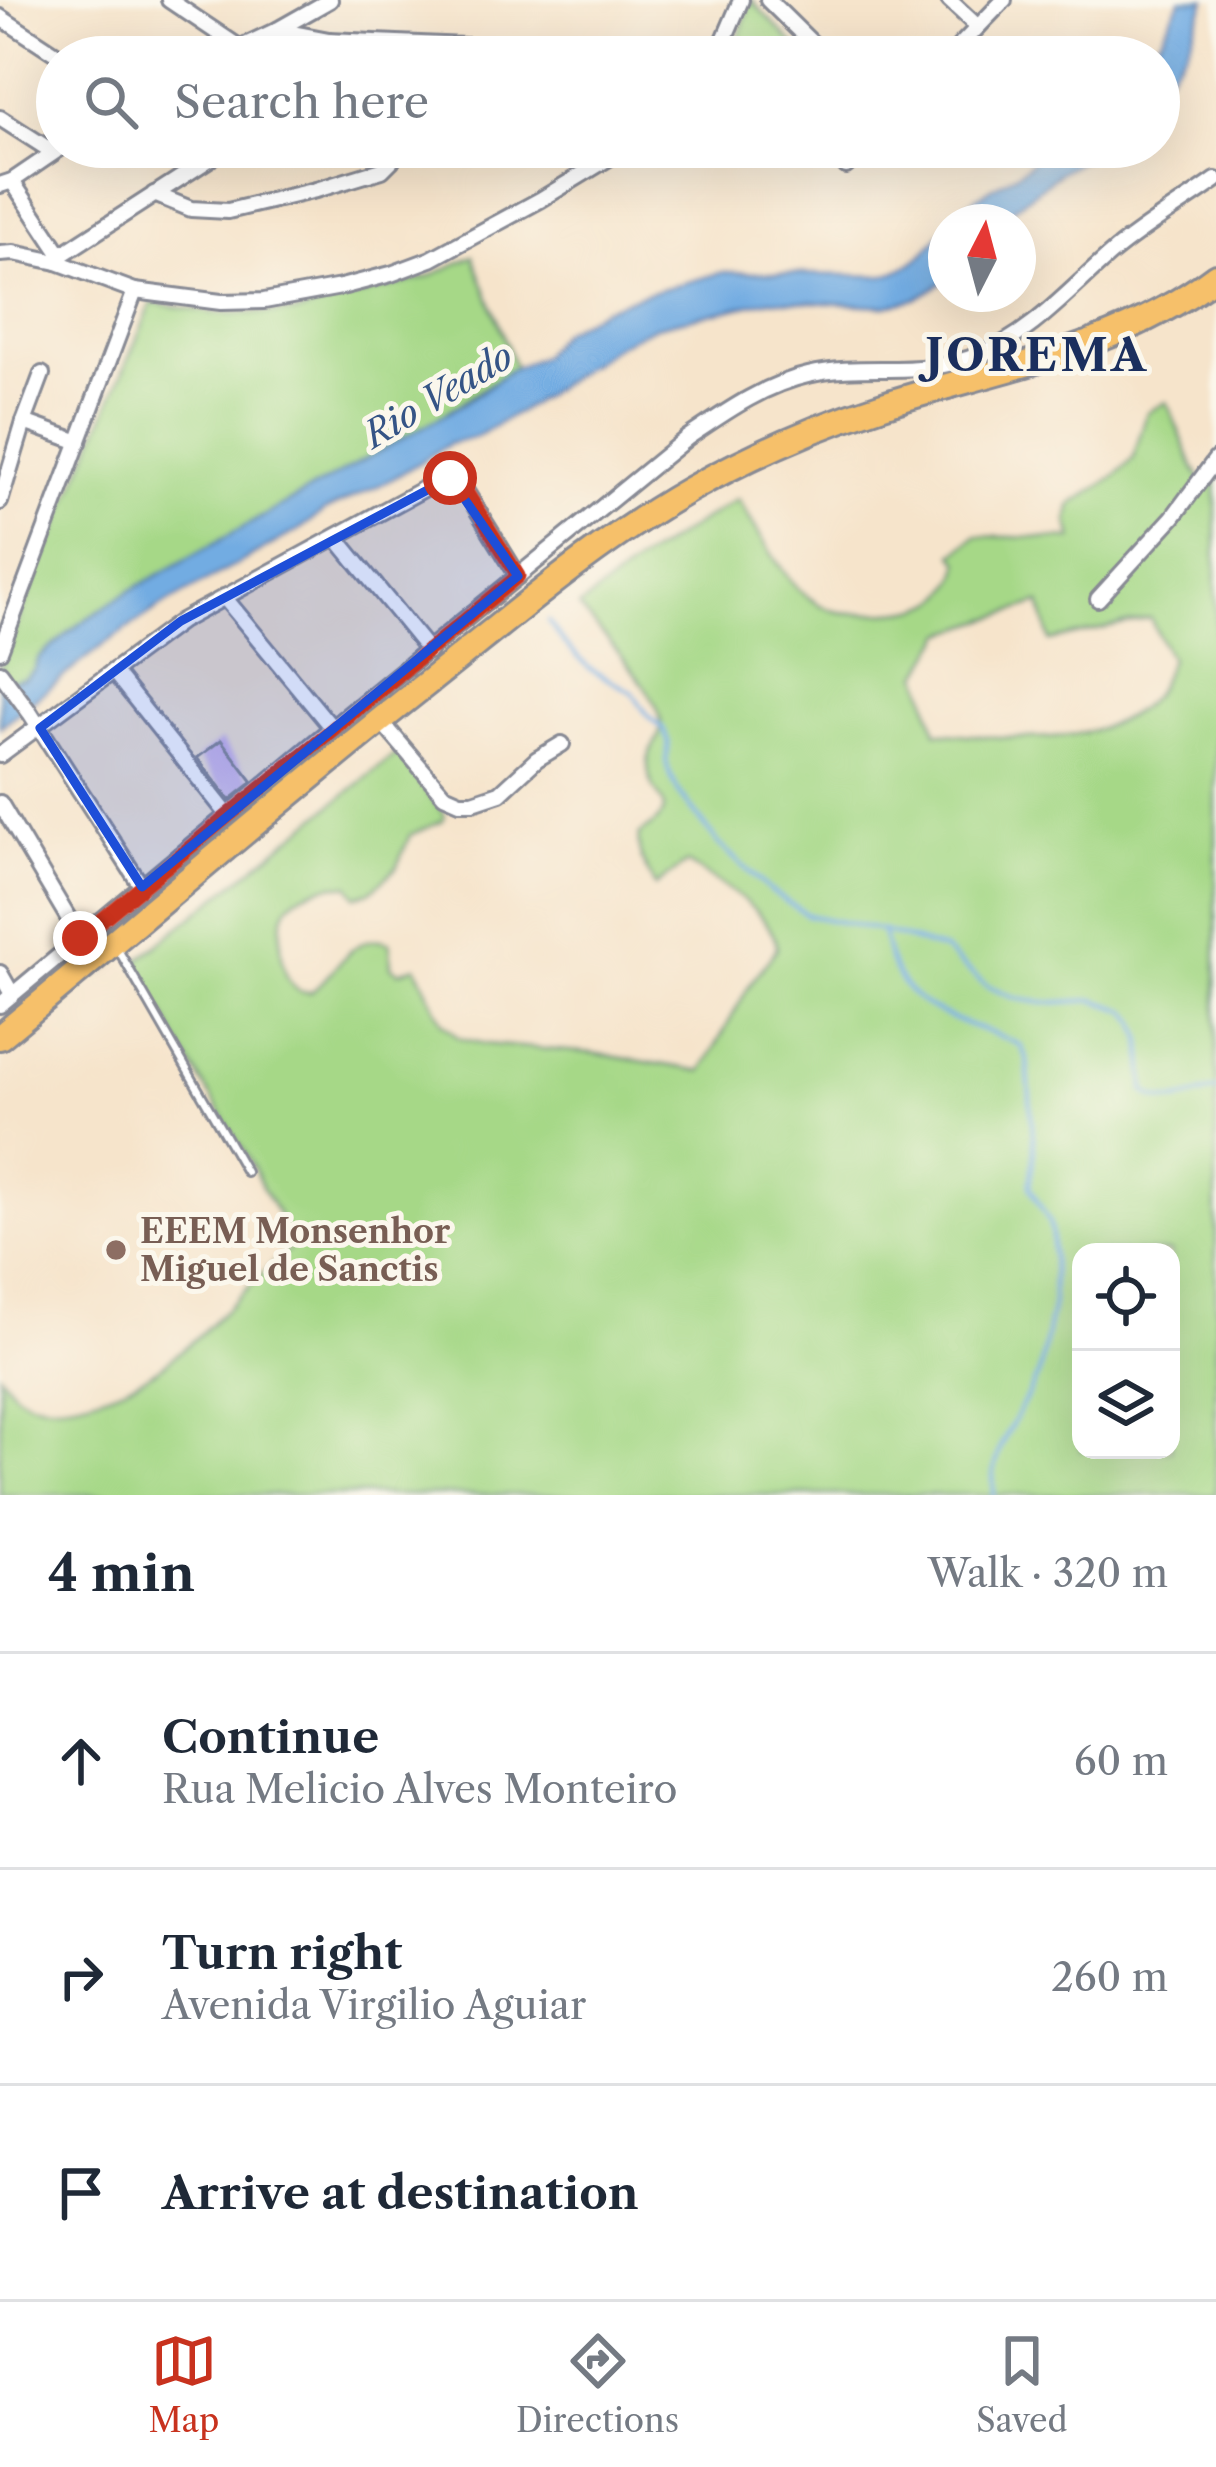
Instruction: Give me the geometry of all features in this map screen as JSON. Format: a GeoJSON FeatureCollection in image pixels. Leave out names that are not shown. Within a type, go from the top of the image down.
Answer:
{"type":"FeatureCollection","features":[{"type":"Feature","properties":{"kind":"highway"},"geometry":{"type":"LineString","coordinates":[[0,1037],[380,720],[560,576],[642,519],[691,489],[851,416],[1061,355],[1124,331],[1158,315],[1216,276]]}},
{"type":"Feature","properties":{"kind":"street"},"geometry":{"type":"LineString","coordinates":[[169,0],[223,36]]}},
{"type":"Feature","properties":{"kind":"street"},"geometry":{"type":"LineString","coordinates":[[264,36],[330,0]]}},
{"type":"Feature","properties":{"kind":"street"},"geometry":{"type":"LineString","coordinates":[[726,36],[740,0]]}},
{"type":"Feature","properties":{"kind":"street"},"geometry":{"type":"LineString","coordinates":[[768,0],[805,36]]}},
{"type":"Feature","properties":{"kind":"street"},"geometry":{"type":"LineString","coordinates":[[949,0],[978,28]]}},
{"type":"Feature","properties":{"kind":"street"},"geometry":{"type":"LineString","coordinates":[[970,36],[1004,0]]}},
{"type":"Feature","properties":{"kind":"street"},"geometry":{"type":"LineString","coordinates":[[0,17],[36,41]]}},
{"type":"Feature","properties":{"kind":"street"},"geometry":{"type":"LineString","coordinates":[[277,30],[308,36]]}},
{"type":"Feature","properties":{"kind":"street"},"geometry":{"type":"LineString","coordinates":[[0,118],[36,138]]}},
{"type":"Feature","properties":{"kind":"street"},"geometry":{"type":"LineString","coordinates":[[36,164],[6,183],[59,259]]}},
{"type":"Feature","properties":{"kind":"street"},"geometry":{"type":"LineString","coordinates":[[59,259],[195,168]]}},
{"type":"Feature","properties":{"kind":"street"},"geometry":{"type":"LineString","coordinates":[[154,194],[191,209],[228,211],[384,168]]}},
{"type":"Feature","properties":{"kind":"street"},"geometry":{"type":"LineString","coordinates":[[0,254],[59,259],[135,292],[242,303],[341,287],[431,259],[591,168]]}},
{"type":"Feature","properties":{"kind":"street"},"geometry":{"type":"LineString","coordinates":[[0,973],[6,1000],[674,447],[739,404],[807,375],[921,370],[986,352],[1058,304],[1137,233],[1216,180]]}},
{"type":"Feature","properties":{"kind":"street"},"geometry":{"type":"LineString","coordinates":[[0,651],[135,292]]}},
{"type":"Feature","properties":{"kind":"street"},"geometry":{"type":"LineString","coordinates":[[0,502],[42,374]]}},
{"type":"Feature","properties":{"kind":"street"},"geometry":{"type":"LineString","coordinates":[[24,422],[79,442]]}},
{"type":"Feature","properties":{"kind":"street"},"geometry":{"type":"LineString","coordinates":[[1098,599],[1173,517],[1216,459]]}},
{"type":"Feature","properties":{"kind":"street"},"geometry":{"type":"LineString","coordinates":[[0,755],[181,621],[440,480],[460,482],[518,576]]}},
{"type":"Feature","properties":{"kind":"street"},"geometry":{"type":"LineString","coordinates":[[336,537],[429,651]]}},
{"type":"Feature","properties":{"kind":"street"},"geometry":{"type":"LineString","coordinates":[[224,598],[332,728]]}},
{"type":"Feature","properties":{"kind":"street"},"geometry":{"type":"LineString","coordinates":[[113,671],[228,815]]}},
{"type":"Feature","properties":{"kind":"street"},"geometry":{"type":"LineString","coordinates":[[0,672],[142,887]]}},
{"type":"Feature","properties":{"kind":"street"},"geometry":{"type":"LineString","coordinates":[[380,720],[444,795],[460,802],[500,793],[537,759],[562,744]]}},
{"type":"Feature","properties":{"kind":"street"},"geometry":{"type":"LineString","coordinates":[[0,803],[80,938]]}},
{"type":"Feature","properties":{"kind":"lane"},"geometry":{"type":"LineString","coordinates":[[114,943],[246,1172]]}},
{"type":"Feature","properties":{"kind":"highlighted area"},"geometry":{"type":"Polygon","coordinates":[[[450,478],[518,576],[142,887],[40,728],[181,621],[450,478]]]}},
{"type":"Feature","properties":{"kind":"green space"},"geometry":{"type":"Polygon","coordinates":[[[751,0],[786,36],[739,36],[751,0]]]}},
{"type":"Feature","properties":{"kind":"green space"},"geometry":{"type":"Polygon","coordinates":[[[473,256],[515,367],[437,419],[128,592],[82,622],[39,658],[25,678],[4,682],[0,669],[31,589],[152,303],[215,313],[295,313],[428,277],[473,256]]]}},
{"type":"Feature","properties":{"kind":"green space"},"geometry":{"type":"Polygon","coordinates":[[[1167,402],[1205,486],[1216,475],[1216,1495],[0,1495],[0,1374],[18,1395],[52,1404],[94,1397],[135,1382],[183,1349],[295,1243],[136,962],[397,753],[441,810],[442,821],[410,835],[396,868],[370,892],[356,896],[349,885],[333,886],[291,902],[283,916],[281,937],[285,970],[293,986],[311,992],[356,947],[377,940],[390,943],[391,967],[399,972],[416,966],[442,1022],[459,1038],[702,1071],[749,986],[777,948],[755,910],[687,863],[655,886],[638,842],[664,808],[648,766],[661,721],[650,694],[579,607],[642,559],[737,499],[785,573],[818,603],[854,613],[916,609],[949,590],[960,562],[954,554],[976,536],[1073,539],[1068,521],[1072,504],[1133,459],[1147,412],[1167,402]],[[1040,603],[945,633],[920,674],[936,732],[1052,737],[1109,725],[1133,713],[1154,694],[1170,659],[1150,618],[1050,641],[1040,603]]]}},
{"type":"Feature","properties":{"kind":"water"},"geometry":{"type":"Polygon","coordinates":[[[1181,0],[1206,0],[1180,58],[1180,36],[1162,36],[1181,0]]]}},
{"type":"Feature","properties":{"kind":"water"},"geometry":{"type":"Polygon","coordinates":[[[1024,168],[1067,168],[1019,204],[969,204],[1024,168]]]}},
{"type":"Feature","properties":{"kind":"water"},"geometry":{"type":"Polygon","coordinates":[[[928,248],[928,291],[915,299],[886,306],[770,300],[656,326],[617,345],[476,437],[449,444],[165,604],[107,642],[0,727],[0,683],[25,678],[39,658],[82,622],[437,419],[510,370],[542,356],[560,333],[603,309],[724,272],[882,276],[928,248]]]}},
{"type":"Feature","properties":{"kind":"building"},"geometry":{"type":"Polygon","coordinates":[[[221,740],[253,782],[230,800],[197,758],[221,740]]]}},
{"type":"Feature","properties":{"kind":"waterway"},"geometry":{"type":"LineString","coordinates":[[548,621],[590,669],[632,692],[663,728],[669,744],[668,770],[678,791],[719,844],[769,890],[807,915],[944,950],[987,986],[1014,998],[1044,1003],[1095,1000],[1127,1011],[1142,1039],[1145,1091],[1170,1100],[1216,1089]]}},
{"type":"Feature","properties":{"kind":"waterway"},"geometry":{"type":"LineString","coordinates":[[883,931],[900,980],[915,997],[932,1009],[1020,1045],[1027,1058],[1034,1150],[1030,1187],[1052,1236],[1053,1303],[1039,1374],[1001,1445],[993,1475],[994,1495]]}},
{"type":"Feature","properties":{"kind":"place","name":"EEEM Monsenhor Miguel de Sanctis"},"geometry":{"type":"Point","coordinates":[116,1250]}},
{"type":"Feature","properties":{"kind":"district","name":"JOREMA"},"geometry":{"type":"Point","coordinates":[1037,355]}},
{"type":"Feature","properties":{"kind":"route"},"geometry":{"type":"LineString","coordinates":[[80,938],[518,576],[460,482],[450,478]]}},
{"type":"Feature","properties":{"kind":"water label","name":"Rio Veado"},"geometry":{"type":"Point","coordinates":[438,395]}}]}
